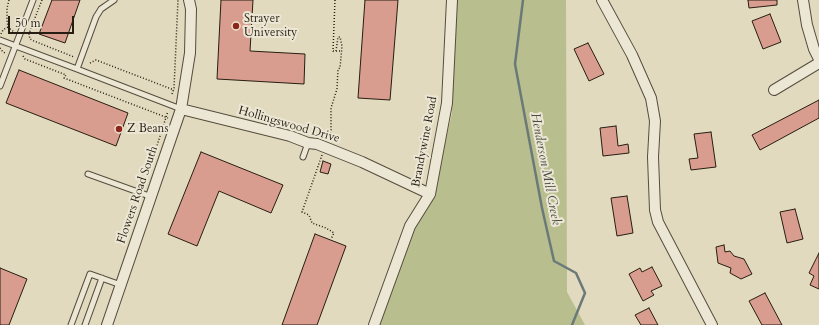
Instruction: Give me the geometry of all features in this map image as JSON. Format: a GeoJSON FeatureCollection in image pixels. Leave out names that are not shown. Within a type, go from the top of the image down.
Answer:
{"type":"FeatureCollection","features":[{"type":"Feature","properties":{"kind":"street","name":"Flowers Road South"},"geometry":{"type":"LineString","coordinates":[[107,325],[181,109],[190,53],[190,0]]}},
{"type":"Feature","properties":{"kind":"street","name":"Brandywine Road"},"geometry":{"type":"LineString","coordinates":[[374,325],[410,226],[430,194],[447,102],[452,0]]}},
{"type":"Feature","properties":{"kind":"street"},"geometry":{"type":"LineString","coordinates":[[602,0],[632,55],[652,98],[655,121],[653,157],[655,210],[658,222],[712,325]]}},
{"type":"Feature","properties":{"kind":"street"},"geometry":{"type":"LineString","coordinates":[[803,0],[807,24],[814,50],[819,59]]}},
{"type":"Feature","properties":{"kind":"street"},"geometry":{"type":"LineString","coordinates":[[774,90],[819,63]]}},
{"type":"Feature","properties":{"kind":"street","name":"Hollingswood Drive"},"geometry":{"type":"LineString","coordinates":[[181,109],[290,136],[308,143],[317,144],[335,150],[405,181],[430,194]]}},
{"type":"Feature","properties":{"kind":"lane"},"geometry":{"type":"LineString","coordinates":[[0,86],[33,0]]}},
{"type":"Feature","properties":{"kind":"lane"},"geometry":{"type":"LineString","coordinates":[[77,69],[96,17],[101,9],[114,0]]}},
{"type":"Feature","properties":{"kind":"lane"},"geometry":{"type":"LineString","coordinates":[[0,40],[181,109]]}},
{"type":"Feature","properties":{"kind":"lane"},"geometry":{"type":"LineString","coordinates":[[303,157],[308,143]]}},
{"type":"Feature","properties":{"kind":"lane"},"geometry":{"type":"LineString","coordinates":[[88,174],[152,197]]}},
{"type":"Feature","properties":{"kind":"lane"},"geometry":{"type":"LineString","coordinates":[[70,325],[90,274],[121,285]]}},
{"type":"Feature","properties":{"kind":"lane"},"geometry":{"type":"LineString","coordinates":[[85,325],[102,278]]}},
{"type":"Feature","properties":{"kind":"path"},"geometry":{"type":"LineString","coordinates":[[9,0],[7,8],[8,27],[14,32]]}},
{"type":"Feature","properties":{"kind":"path"},"geometry":{"type":"LineString","coordinates":[[42,0],[29,34],[30,38],[74,57]]}},
{"type":"Feature","properties":{"kind":"path"},"geometry":{"type":"LineString","coordinates":[[172,94],[175,90],[178,0]]}},
{"type":"Feature","properties":{"kind":"path"},"geometry":{"type":"LineString","coordinates":[[335,0],[333,51],[342,51]]}},
{"type":"Feature","properties":{"kind":"path"},"geometry":{"type":"LineString","coordinates":[[1,34],[3,30],[8,27]]}},
{"type":"Feature","properties":{"kind":"path"},"geometry":{"type":"LineString","coordinates":[[329,139],[331,130],[331,108],[337,89],[338,69],[340,68],[342,51],[340,37],[338,37],[336,51]]}},
{"type":"Feature","properties":{"kind":"path"},"geometry":{"type":"LineString","coordinates":[[0,48],[3,52],[7,53]]}},
{"type":"Feature","properties":{"kind":"path"},"geometry":{"type":"LineString","coordinates":[[25,58],[66,75],[64,78],[170,119]]}},
{"type":"Feature","properties":{"kind":"path"},"geometry":{"type":"LineString","coordinates":[[90,63],[96,60],[175,90]]}},
{"type":"Feature","properties":{"kind":"path"},"geometry":{"type":"LineString","coordinates":[[80,84],[82,80]]}},
{"type":"Feature","properties":{"kind":"path"},"geometry":{"type":"LineString","coordinates":[[147,178],[169,110]]}},
{"type":"Feature","properties":{"kind":"path"},"geometry":{"type":"LineString","coordinates":[[324,152],[302,212],[309,215],[312,223],[326,228],[334,233],[331,239]]}},
{"type":"Feature","properties":{"kind":"green space"},"geometry":{"type":"Polygon","coordinates":[[[453,0],[566,0],[567,292],[585,325],[377,325],[412,225],[437,178],[452,113],[451,24],[453,0]]]}},
{"type":"Feature","properties":{"kind":"building"},"geometry":{"type":"Polygon","coordinates":[[[52,0],[80,0],[65,43],[39,34],[52,0]]]}},
{"type":"Feature","properties":{"kind":"building","name":"Strayer University"},"geometry":{"type":"Polygon","coordinates":[[[221,0],[253,0],[250,51],[305,54],[304,84],[217,79],[221,0]]]}},
{"type":"Feature","properties":{"kind":"building"},"geometry":{"type":"Polygon","coordinates":[[[365,0],[398,0],[390,100],[358,98],[365,0]]]}},
{"type":"Feature","properties":{"kind":"building"},"geometry":{"type":"Polygon","coordinates":[[[748,0],[777,0],[777,5],[749,8],[748,0]]]}},
{"type":"Feature","properties":{"kind":"building"},"geometry":{"type":"Polygon","coordinates":[[[770,14],[781,42],[763,49],[752,21],[770,14]]]}},
{"type":"Feature","properties":{"kind":"building"},"geometry":{"type":"Polygon","coordinates":[[[588,43],[604,74],[589,81],[574,49],[588,43]]]}},
{"type":"Feature","properties":{"kind":"building"},"geometry":{"type":"Polygon","coordinates":[[[19,70],[128,113],[116,146],[6,103],[19,70]]]}},
{"type":"Feature","properties":{"kind":"building"},"geometry":{"type":"Polygon","coordinates":[[[819,100],[819,118],[760,150],[752,135],[819,100]]]}},
{"type":"Feature","properties":{"kind":"building"},"geometry":{"type":"Polygon","coordinates":[[[616,126],[618,146],[628,144],[629,153],[603,156],[600,128],[616,126]]]}},
{"type":"Feature","properties":{"kind":"building"},"geometry":{"type":"Polygon","coordinates":[[[711,132],[716,167],[691,170],[689,159],[698,158],[694,134],[711,132]]]}},
{"type":"Feature","properties":{"kind":"building"},"geometry":{"type":"Polygon","coordinates":[[[201,152],[283,185],[271,213],[219,191],[197,246],[168,234],[201,152]]]}},
{"type":"Feature","properties":{"kind":"building"},"geometry":{"type":"Polygon","coordinates":[[[323,161],[331,164],[328,174],[320,172],[323,161]]]}},
{"type":"Feature","properties":{"kind":"building"},"geometry":{"type":"Polygon","coordinates":[[[627,196],[633,233],[617,236],[611,198],[627,196]]]}},
{"type":"Feature","properties":{"kind":"building"},"geometry":{"type":"Polygon","coordinates":[[[795,209],[803,239],[787,243],[780,212],[795,209]]]}},
{"type":"Feature","properties":{"kind":"building"},"geometry":{"type":"Polygon","coordinates":[[[315,234],[346,246],[317,325],[282,325],[315,234]]]}},
{"type":"Feature","properties":{"kind":"building"},"geometry":{"type":"Polygon","coordinates":[[[724,245],[725,252],[730,251],[734,256],[744,259],[752,274],[741,279],[730,273],[731,268],[718,263],[716,247],[724,245]]]}},
{"type":"Feature","properties":{"kind":"building"},"geometry":{"type":"Polygon","coordinates":[[[819,253],[819,289],[810,285],[814,276],[809,273],[819,253]]]}},
{"type":"Feature","properties":{"kind":"building"},"geometry":{"type":"Polygon","coordinates":[[[652,267],[662,286],[651,291],[654,295],[643,301],[629,274],[640,268],[642,272],[652,267]]]}},
{"type":"Feature","properties":{"kind":"building"},"geometry":{"type":"Polygon","coordinates":[[[0,268],[27,279],[9,325],[0,325],[0,268]]]}},
{"type":"Feature","properties":{"kind":"building"},"geometry":{"type":"Polygon","coordinates":[[[765,293],[782,325],[762,325],[749,301],[765,293]]]}},
{"type":"Feature","properties":{"kind":"building"},"geometry":{"type":"Polygon","coordinates":[[[649,308],[658,325],[641,325],[635,315],[649,308]]]}},
{"type":"Feature","properties":{"kind":"waterway","name":"Henderson Mill Creek"},"geometry":{"type":"LineString","coordinates":[[523,0],[515,64],[542,208],[554,261],[576,273],[585,293],[572,325]]}},
{"type":"Feature","properties":{"kind":"place","name":"Strayer University"},"geometry":{"type":"Point","coordinates":[236,26]}},
{"type":"Feature","properties":{"kind":"place","name":"Z Beans"},"geometry":{"type":"Point","coordinates":[119,129]}}]}
